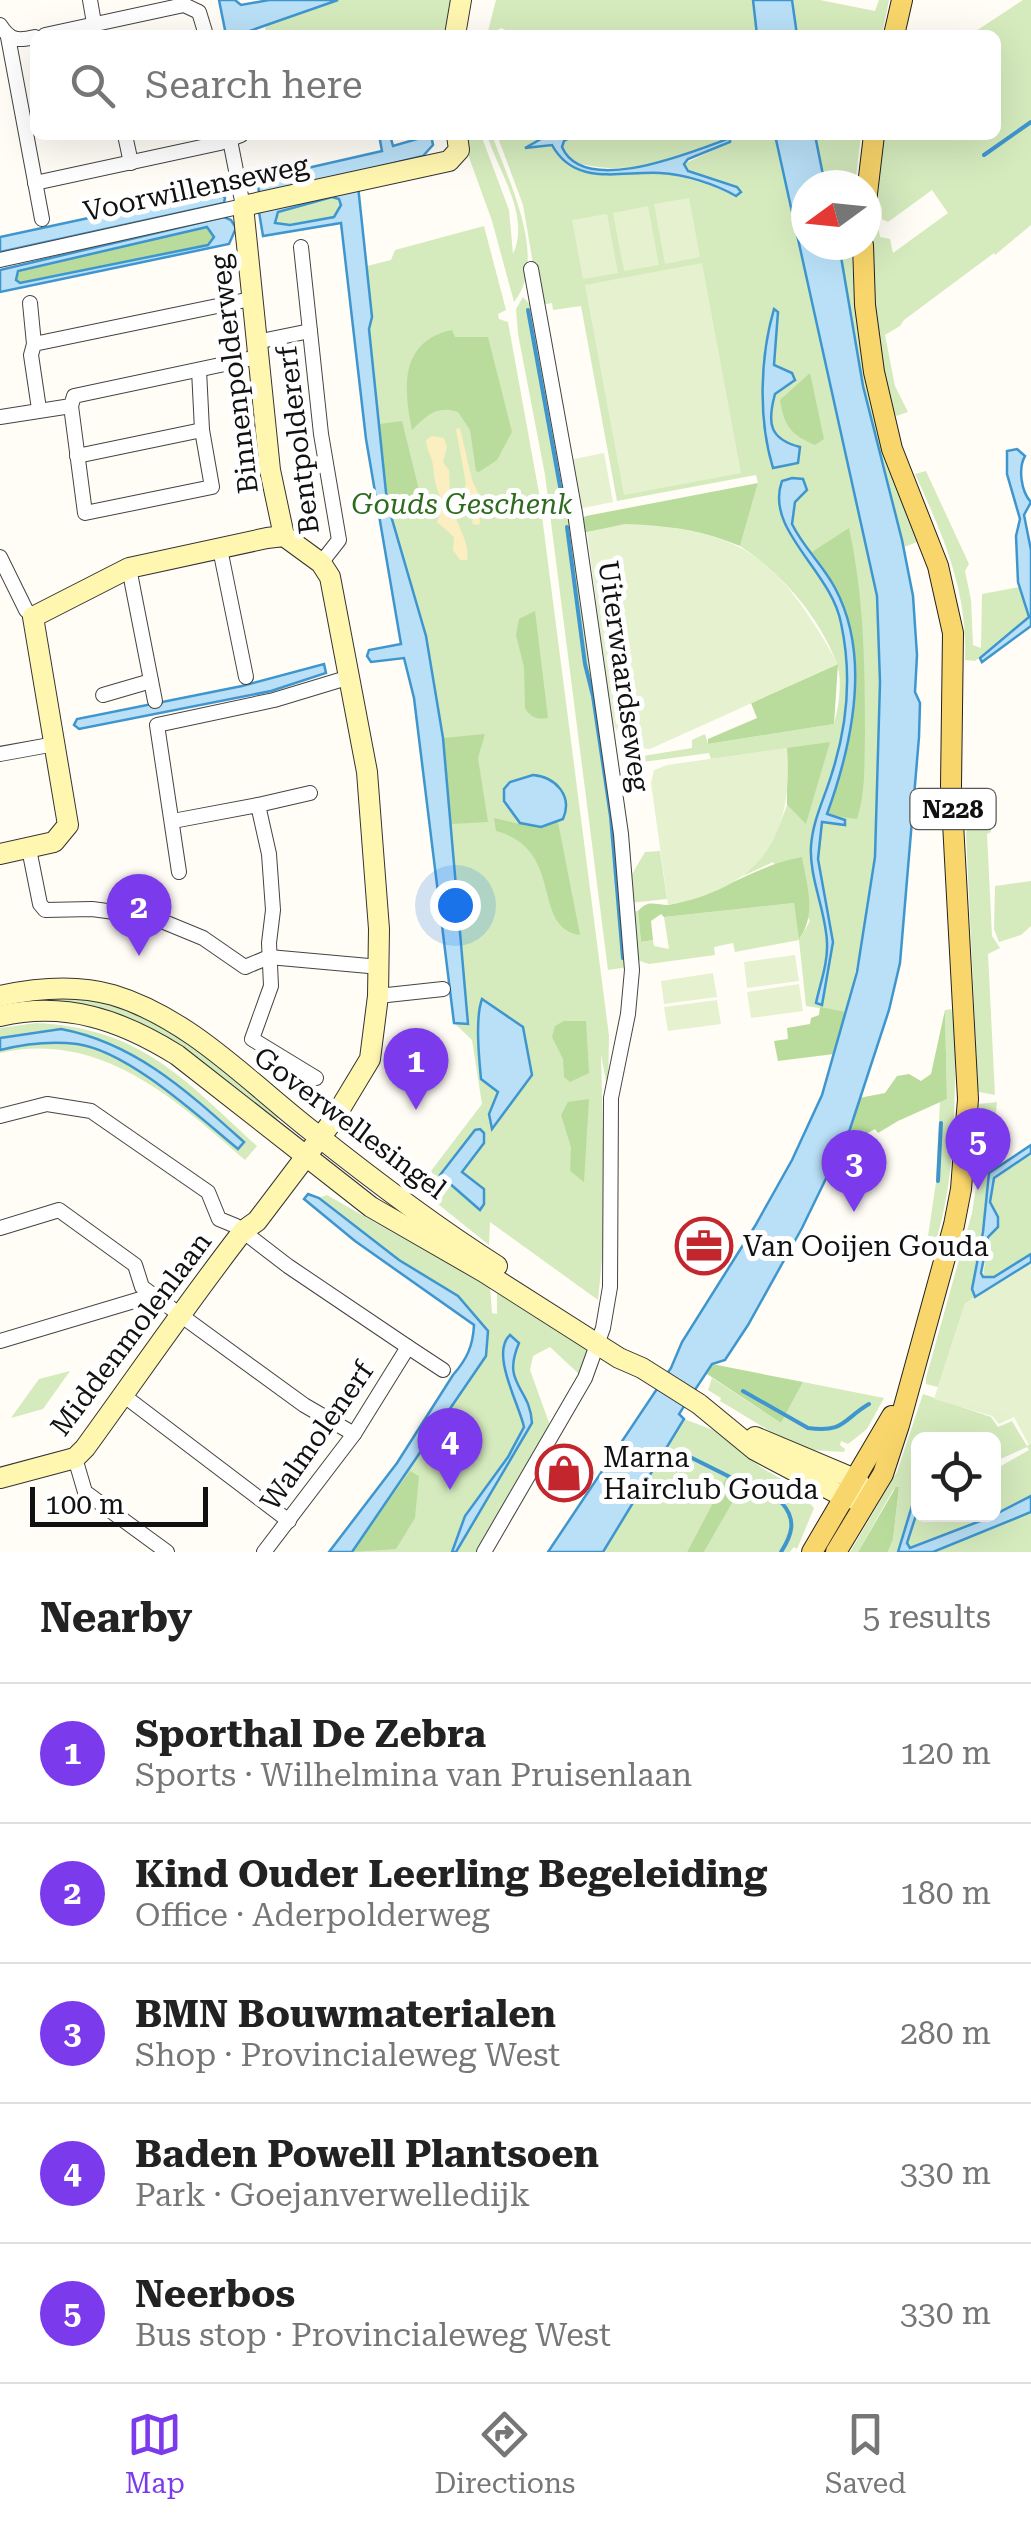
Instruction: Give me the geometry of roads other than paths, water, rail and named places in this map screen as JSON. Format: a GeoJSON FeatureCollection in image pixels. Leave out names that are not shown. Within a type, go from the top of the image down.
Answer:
{"type":"FeatureCollection","features":[{"type":"Feature","properties":{"kind":"main road"},"geometry":{"type":"LineString","coordinates":[[895,30],[902,0]]}},
{"type":"Feature","properties":{"kind":"main road"},"geometry":{"type":"LineString","coordinates":[[870,170],[873,140]]}},
{"type":"Feature","properties":{"kind":"main road","name":"N228"},"geometry":{"type":"LineString","coordinates":[[836,1552],[882,1474],[912,1380],[954,1225],[968,1100],[950,741],[953,633],[938,566],[892,449],[874,372],[864,260]]}},
{"type":"Feature","properties":{"kind":"main road","name":"N228"},"geometry":{"type":"LineString","coordinates":[[812,1552],[912,1380]]}},
{"type":"Feature","properties":{"kind":"street"},"geometry":{"type":"LineString","coordinates":[[90,0],[94,23]]}},
{"type":"Feature","properties":{"kind":"street"},"geometry":{"type":"LineString","coordinates":[[456,30],[462,0]]}},
{"type":"Feature","properties":{"kind":"street"},"geometry":{"type":"LineString","coordinates":[[65,30],[175,3],[190,5],[200,12],[205,30]]}},
{"type":"Feature","properties":{"kind":"street"},"geometry":{"type":"LineString","coordinates":[[4,31],[19,41],[30,38]]}},
{"type":"Feature","properties":{"kind":"street"},"geometry":{"type":"LineString","coordinates":[[4,31],[42,219]]}},
{"type":"Feature","properties":{"kind":"street"},"geometry":{"type":"LineString","coordinates":[[126,140],[132,163]]}},
{"type":"Feature","properties":{"kind":"street"},"geometry":{"type":"LineString","coordinates":[[35,183],[226,140]]}},
{"type":"Feature","properties":{"kind":"street"},"geometry":{"type":"LineString","coordinates":[[234,140],[243,206]]}},
{"type":"Feature","properties":{"kind":"street","name":"Voorwillenseweg"},"geometry":{"type":"LineString","coordinates":[[0,260],[449,161],[458,143]]}},
{"type":"Feature","properties":{"kind":"street","name":"Binnenpolderweg"},"geometry":{"type":"LineString","coordinates":[[243,206],[270,470],[284,536]]}},
{"type":"Feature","properties":{"kind":"street","name":"Bentpoldererf"},"geometry":{"type":"LineString","coordinates":[[300,247],[321,434],[338,540],[321,562]]}},
{"type":"Feature","properties":{"kind":"street","name":"Uiterwaardseweg"},"geometry":{"type":"LineString","coordinates":[[484,1552],[585,1378],[609,1306],[612,1092],[628,1014],[632,970],[621,834],[575,512],[531,269]]}},
{"type":"Feature","properties":{"kind":"street"},"geometry":{"type":"LineString","coordinates":[[34,344],[252,298]]}},
{"type":"Feature","properties":{"kind":"street"},"geometry":{"type":"LineString","coordinates":[[30,303],[40,409]]}},
{"type":"Feature","properties":{"kind":"street"},"geometry":{"type":"LineString","coordinates":[[199,370],[202,430],[212,486],[84,514],[71,406],[74,396],[199,370],[310,331]]}},
{"type":"Feature","properties":{"kind":"street"},"geometry":{"type":"LineString","coordinates":[[0,417],[71,406]]}},
{"type":"Feature","properties":{"kind":"street"},"geometry":{"type":"LineString","coordinates":[[77,456],[202,430]]}},
{"type":"Feature","properties":{"kind":"street"},"geometry":{"type":"LineString","coordinates":[[33,617],[129,568],[284,536],[321,562]]}},
{"type":"Feature","properties":{"kind":"street"},"geometry":{"type":"LineString","coordinates":[[220,549],[246,677]]}},
{"type":"Feature","properties":{"kind":"street"},"geometry":{"type":"LineString","coordinates":[[0,557],[33,617],[68,824],[54,842],[0,854]]}},
{"type":"Feature","properties":{"kind":"street","name":"Middenmolenlaan"},"geometry":{"type":"LineString","coordinates":[[0,1478],[75,1458],[180,1313],[244,1231],[257,1221],[300,1151],[370,1060],[380,967],[367,772],[330,577],[321,562]]}},
{"type":"Feature","properties":{"kind":"street"},"geometry":{"type":"LineString","coordinates":[[129,568],[155,701]]}},
{"type":"Feature","properties":{"kind":"street"},"geometry":{"type":"LineString","coordinates":[[179,872],[158,725],[274,700],[350,677]]}},
{"type":"Feature","properties":{"kind":"street"},"geometry":{"type":"LineString","coordinates":[[103,695],[150,681]]}},
{"type":"Feature","properties":{"kind":"street"},"geometry":{"type":"LineString","coordinates":[[0,754],[55,744]]}},
{"type":"Feature","properties":{"kind":"street"},"geometry":{"type":"LineString","coordinates":[[173,820],[310,793]]}},
{"type":"Feature","properties":{"kind":"street"},"geometry":{"type":"LineString","coordinates":[[258,805],[273,910],[269,996],[252,1039],[316,1078]]}},
{"type":"Feature","properties":{"kind":"street"},"geometry":{"type":"LineString","coordinates":[[28,849],[40,904],[45,910],[92,909],[152,917],[203,938],[245,967],[269,958],[380,967]]}},
{"type":"Feature","properties":{"kind":"street"},"geometry":{"type":"LineString","coordinates":[[378,996],[443,989]]}},
{"type":"Feature","properties":{"kind":"street","name":"Goverwellesingel"},"geometry":{"type":"LineString","coordinates":[[0,996],[26,991],[84,990],[139,1005],[180,1027],[314,1133],[642,1368],[731,1427],[852,1489]]}},
{"type":"Feature","properties":{"kind":"street","name":"Goverwellesingel"},"geometry":{"type":"LineString","coordinates":[[0,1016],[20,1011],[65,1010],[105,1018],[144,1034],[400,1226],[600,1339]]}},
{"type":"Feature","properties":{"kind":"street","name":"Walmolenerf"},"geometry":{"type":"LineString","coordinates":[[0,1116],[48,1104],[91,1111],[208,1192],[219,1219],[244,1231],[288,1266],[443,1370]]}},
{"type":"Feature","properties":{"kind":"street"},"geometry":{"type":"LineString","coordinates":[[0,1228],[58,1210],[135,1265],[142,1287],[304,1405],[354,1434]]}},
{"type":"Feature","properties":{"kind":"street"},"geometry":{"type":"LineString","coordinates":[[0,1341],[154,1295]]}},
{"type":"Feature","properties":{"kind":"street","name":"Walmolenerf"},"geometry":{"type":"LineString","coordinates":[[264,1552],[354,1434],[408,1347]]}},
{"type":"Feature","properties":{"kind":"street"},"geometry":{"type":"LineString","coordinates":[[123,1396],[289,1521]]}},
{"type":"Feature","properties":{"kind":"street"},"geometry":{"type":"LineString","coordinates":[[75,1458],[85,1492],[167,1552]]}},
{"type":"Feature","properties":{"kind":"street"},"geometry":{"type":"LineString","coordinates":[[852,1489],[869,1499]]}},
{"type":"Feature","properties":{"kind":"water"},"geometry":{"type":"Polygon","coordinates":[[[219,0],[235,0],[241,5],[269,0],[338,0],[252,30],[225,30],[219,0]]]}},
{"type":"Feature","properties":{"kind":"water"},"geometry":{"type":"Polygon","coordinates":[[[753,0],[792,0],[796,30],[756,30],[753,0]]]}},
{"type":"Feature","properties":{"kind":"water"},"geometry":{"type":"Polygon","coordinates":[[[380,140],[391,140],[393,146],[432,140],[433,145],[423,156],[260,196],[259,179],[382,151],[380,140]]]}},
{"type":"Feature","properties":{"kind":"water"},"geometry":{"type":"Polygon","coordinates":[[[539,140],[566,140],[562,147],[574,162],[592,169],[615,170],[641,167],[730,140],[684,164],[688,171],[737,187],[741,192],[736,196],[699,180],[669,174],[586,172],[573,167],[552,145],[525,148],[539,140]]]}},
{"type":"Feature","properties":{"kind":"water"},"geometry":{"type":"Polygon","coordinates":[[[776,140],[816,140],[822,170],[791,170],[791,207],[776,140]]]}},
{"type":"Feature","properties":{"kind":"water"},"geometry":{"type":"Polygon","coordinates":[[[358,186],[387,502],[426,636],[443,738],[468,1024],[454,1023],[414,698],[404,658],[371,662],[367,656],[369,650],[401,644],[366,439],[341,223],[263,236],[259,212],[358,186]],[[332,197],[278,212],[275,223],[290,225],[334,217],[341,205],[339,199],[332,197]]]}},
{"type":"Feature","properties":{"kind":"water"},"geometry":{"type":"Polygon","coordinates":[[[219,190],[224,203],[0,252],[0,237],[219,190]]]}},
{"type":"Feature","properties":{"kind":"water"},"geometry":{"type":"Polygon","coordinates":[[[224,217],[236,228],[229,244],[0,292],[0,270],[224,217]],[[207,227],[18,271],[16,280],[20,283],[208,245],[214,237],[207,227]]]}},
{"type":"Feature","properties":{"kind":"water"},"geometry":{"type":"Polygon","coordinates":[[[803,260],[842,260],[863,386],[913,596],[919,737],[900,963],[889,1010],[850,1129],[802,1228],[748,1325],[725,1360],[712,1364],[679,1414],[684,1419],[603,1552],[548,1552],[671,1368],[682,1342],[792,1160],[822,1095],[857,972],[875,857],[880,682],[877,596],[803,260]]]}},
{"type":"Feature","properties":{"kind":"water"},"geometry":{"type":"Polygon","coordinates":[[[774,309],[778,312],[774,365],[792,373],[795,380],[775,394],[771,421],[776,434],[800,447],[798,463],[773,468],[765,429],[763,388],[774,309]]]}},
{"type":"Feature","properties":{"kind":"water"},"geometry":{"type":"Polygon","coordinates":[[[1017,449],[1025,456],[1022,480],[1031,502],[1024,515],[1031,550],[1031,626],[982,662],[980,658],[1029,617],[1018,582],[1016,536],[1020,519],[1007,474],[1007,451],[1017,449]]]}},
{"type":"Feature","properties":{"kind":"water"},"geometry":{"type":"Polygon","coordinates":[[[803,479],[807,490],[795,502],[792,524],[835,588],[853,643],[855,672],[850,730],[827,814],[845,820],[845,825],[822,822],[818,859],[833,942],[822,1005],[816,1003],[827,943],[811,846],[842,736],[846,661],[835,604],[782,516],[782,481],[803,479]]]}},
{"type":"Feature","properties":{"kind":"water"},"geometry":{"type":"Polygon","coordinates":[[[324,664],[326,673],[271,691],[79,729],[74,725],[77,719],[242,686],[324,664]]]}},
{"type":"Feature","properties":{"kind":"water"},"geometry":{"type":"Polygon","coordinates":[[[533,775],[549,779],[560,789],[566,803],[563,819],[541,827],[520,823],[504,801],[504,789],[510,782],[533,775]]]}},
{"type":"Feature","properties":{"kind":"water"},"geometry":{"type":"Polygon","coordinates":[[[482,999],[523,1027],[532,1075],[492,1129],[489,1114],[498,1092],[481,1079],[478,1027],[482,999]]]}},
{"type":"Feature","properties":{"kind":"water"},"geometry":{"type":"Polygon","coordinates":[[[61,1029],[114,1046],[160,1072],[244,1142],[238,1149],[162,1087],[97,1049],[58,1043],[0,1050],[0,1038],[61,1029]]]}},
{"type":"Feature","properties":{"kind":"water"},"geometry":{"type":"Polygon","coordinates":[[[480,1129],[484,1143],[462,1172],[484,1189],[480,1210],[440,1175],[475,1130],[480,1129]]]}},
{"type":"Feature","properties":{"kind":"water"},"geometry":{"type":"Polygon","coordinates":[[[1031,1145],[1031,1153],[994,1178],[990,1202],[998,1217],[998,1227],[988,1237],[981,1273],[983,1277],[994,1277],[1031,1254],[1031,1262],[975,1297],[972,1289],[989,1173],[1031,1145]]]}},
{"type":"Feature","properties":{"kind":"water"},"geometry":{"type":"Polygon","coordinates":[[[308,1194],[319,1198],[399,1260],[458,1296],[488,1331],[486,1356],[352,1552],[329,1552],[397,1463],[462,1363],[471,1346],[474,1325],[355,1241],[304,1199],[308,1194]]]}},
{"type":"Feature","properties":{"kind":"water"},"geometry":{"type":"Polygon","coordinates":[[[510,1335],[519,1343],[513,1368],[532,1423],[456,1552],[452,1552],[465,1516],[508,1457],[524,1427],[504,1366],[505,1343],[510,1335]]]}},
{"type":"Feature","properties":{"kind":"water"},"geometry":{"type":"Polygon","coordinates":[[[1031,1496],[1031,1512],[933,1552],[898,1552],[911,1509],[914,1522],[907,1543],[910,1548],[978,1522],[1001,1522],[1001,1511],[1031,1496]]]}},
{"type":"Feature","properties":{"kind":"waterway"},"geometry":{"type":"LineString","coordinates":[[984,155],[1031,122]]}},
{"type":"Feature","properties":{"kind":"waterway"},"geometry":{"type":"LineString","coordinates":[[528,310],[563,503]]}},
{"type":"Feature","properties":{"kind":"waterway"},"geometry":{"type":"LineString","coordinates":[[567,527],[611,817],[623,958]]}},
{"type":"Feature","properties":{"kind":"waterway"},"geometry":{"type":"LineString","coordinates":[[938,1181],[941,1123]]}},
{"type":"Feature","properties":{"kind":"waterway"},"geometry":{"type":"LineString","coordinates":[[743,1391],[808,1428],[837,1427],[869,1404]]}},
{"type":"Feature","properties":{"kind":"waterway"},"geometry":{"type":"LineString","coordinates":[[686,1455],[782,1503],[790,1515],[791,1528],[781,1552]]}},
{"type":"Feature","properties":{"kind":"place","name":"Kind Ouder Leerling Begeleiding"},"geometry":{"type":"Point","coordinates":[139,956]}},
{"type":"Feature","properties":{"kind":"place","name":"Sporthal De Zebra"},"geometry":{"type":"Point","coordinates":[416,1110]}},
{"type":"Feature","properties":{"kind":"place","name":"Neerbos"},"geometry":{"type":"Point","coordinates":[978,1190]}},
{"type":"Feature","properties":{"kind":"place","name":"BMN Bouwmaterialen"},"geometry":{"type":"Point","coordinates":[854,1212]}},
{"type":"Feature","properties":{"kind":"place","name":"Van Ooijen Gouda"},"geometry":{"type":"Point","coordinates":[704,1246]}},
{"type":"Feature","properties":{"kind":"place","name":"Marna Hairclub Gouda"},"geometry":{"type":"Point","coordinates":[564,1473]}},
{"type":"Feature","properties":{"kind":"place","name":"Baden Powell Plantsoen"},"geometry":{"type":"Point","coordinates":[450,1490]}},
{"type":"Feature","properties":{"kind":"park label","name":"Gouds Geschenk"},"geometry":{"type":"Point","coordinates":[462,504]}}]}
